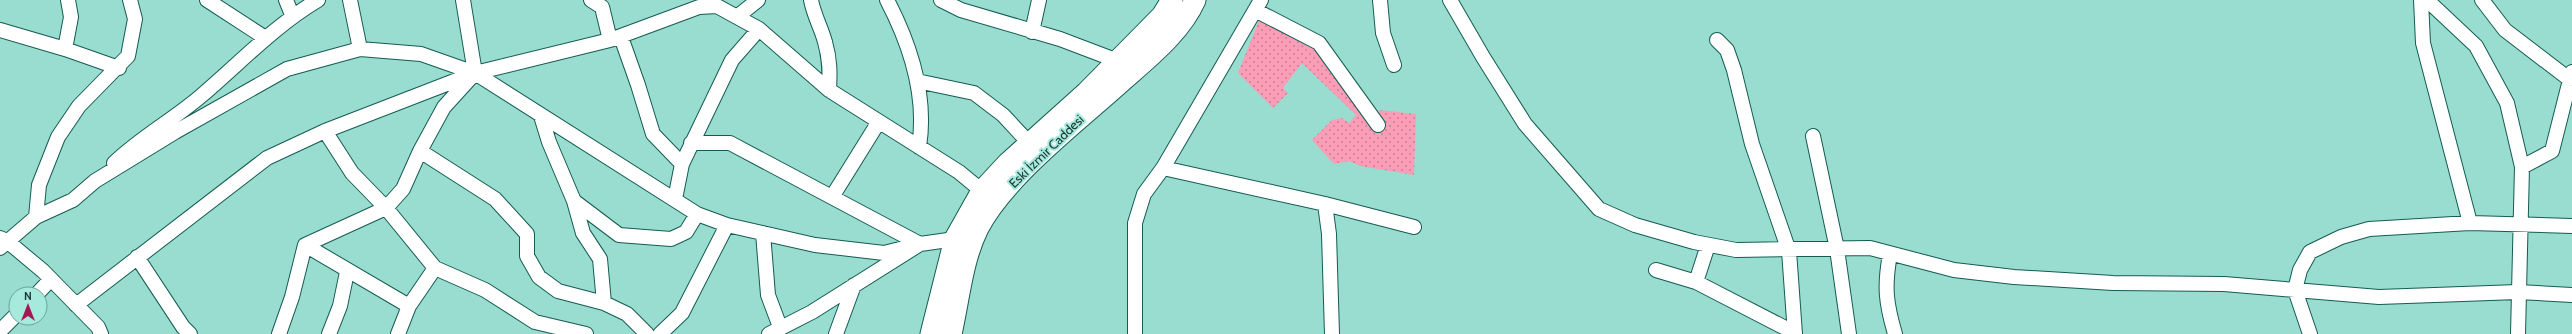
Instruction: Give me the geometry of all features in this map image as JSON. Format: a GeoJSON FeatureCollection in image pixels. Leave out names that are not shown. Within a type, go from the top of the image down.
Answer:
{"type":"FeatureCollection","features":[{"type":"Feature","properties":{"kind":"main road","name":"Eski İzmir Caddesi"},"geometry":{"type":"LineString","coordinates":[[931,334],[955,240],[982,191],[1118,61],[1162,16],[1172,0]]}},
{"type":"Feature","properties":{"kind":"main road","name":"Eski İzmir Caddesi"},"geometry":{"type":"LineString","coordinates":[[951,334],[966,263],[978,229],[994,203],[1021,172],[1173,33],[1195,0]]}},
{"type":"Feature","properties":{"kind":"street"},"geometry":{"type":"LineString","coordinates":[[65,49],[71,17],[68,0]]}},
{"type":"Feature","properties":{"kind":"street"},"geometry":{"type":"LineString","coordinates":[[36,217],[39,185],[58,137],[79,106],[119,68],[128,56],[135,20],[130,0]]}},
{"type":"Feature","properties":{"kind":"street"},"geometry":{"type":"LineString","coordinates":[[208,0],[264,37]]}},
{"type":"Feature","properties":{"kind":"street"},"geometry":{"type":"LineString","coordinates":[[286,0],[292,15]]}},
{"type":"Feature","properties":{"kind":"street"},"geometry":{"type":"LineString","coordinates":[[101,334],[98,327],[51,279],[2,242],[36,217],[72,200],[95,181],[128,149],[200,97],[264,37],[292,15],[318,0]]}},
{"type":"Feature","properties":{"kind":"street"},"geometry":{"type":"LineString","coordinates":[[350,0],[360,49]]}},
{"type":"Feature","properties":{"kind":"street"},"geometry":{"type":"LineString","coordinates":[[463,0],[475,73]]}},
{"type":"Feature","properties":{"kind":"street"},"geometry":{"type":"LineString","coordinates":[[591,0],[602,6],[638,85],[652,134],[682,164]]}},
{"type":"Feature","properties":{"kind":"street"},"geometry":{"type":"LineString","coordinates":[[738,16],[758,0]]}},
{"type":"Feature","properties":{"kind":"street"},"geometry":{"type":"LineString","coordinates":[[811,0],[814,15],[825,41],[830,66],[829,90]]}},
{"type":"Feature","properties":{"kind":"street"},"geometry":{"type":"LineString","coordinates":[[887,0],[904,36],[916,81],[921,119],[919,147]]}},
{"type":"Feature","properties":{"kind":"street"},"geometry":{"type":"LineString","coordinates":[[941,0],[960,10],[1060,39],[1118,61]]}},
{"type":"Feature","properties":{"kind":"street"},"geometry":{"type":"LineString","coordinates":[[1032,32],[1039,0]]}},
{"type":"Feature","properties":{"kind":"street"},"geometry":{"type":"LineString","coordinates":[[1380,0],[1383,33],[1394,65]]}},
{"type":"Feature","properties":{"kind":"street"},"geometry":{"type":"LineString","coordinates":[[1450,0],[1483,58],[1525,124],[1599,209],[1634,225],[1708,245],[1736,250],[1788,251],[1870,248],[1954,270],[2014,277],[2113,283],[2224,284],[2379,297],[2518,292],[2572,295]]}},
{"type":"Feature","properties":{"kind":"street"},"geometry":{"type":"LineString","coordinates":[[2421,0],[2423,43],[2470,223]]}},
{"type":"Feature","properties":{"kind":"street"},"geometry":{"type":"LineString","coordinates":[[2427,0],[2476,46],[2507,103],[2522,167],[2522,224],[2518,292],[2518,334]]}},
{"type":"Feature","properties":{"kind":"street"},"geometry":{"type":"LineString","coordinates":[[2482,0],[2505,30],[2571,75],[2552,151],[2522,167]]}},
{"type":"Feature","properties":{"kind":"street"},"geometry":{"type":"LineString","coordinates":[[1135,334],[1135,223],[1144,194],[1163,168],[1258,5],[1319,44],[1378,125]]}},
{"type":"Feature","properties":{"kind":"street"},"geometry":{"type":"LineString","coordinates":[[76,305],[267,158],[324,131],[475,73],[616,39],[699,7],[717,6],[738,16],[759,29],[829,90],[878,123],[959,172],[982,191]]}},
{"type":"Feature","properties":{"kind":"street"},"geometry":{"type":"LineString","coordinates":[[675,199],[682,164],[732,60],[759,29]]}},
{"type":"Feature","properties":{"kind":"street"},"geometry":{"type":"LineString","coordinates":[[0,30],[65,49],[119,68]]}},
{"type":"Feature","properties":{"kind":"street"},"geometry":{"type":"LineString","coordinates":[[1717,40],[1727,50],[1734,70],[1752,144],[1788,251],[1795,333]]}},
{"type":"Feature","properties":{"kind":"street"},"geometry":{"type":"LineString","coordinates":[[95,181],[287,69],[360,49],[421,54],[475,73],[697,214],[727,225],[815,245],[884,253],[920,244],[955,240]]}},
{"type":"Feature","properties":{"kind":"street"},"geometry":{"type":"LineString","coordinates":[[305,245],[386,208],[403,189],[420,151],[444,107],[475,73]]}},
{"type":"Feature","properties":{"kind":"street"},"geometry":{"type":"LineString","coordinates":[[916,81],[974,93],[1003,115],[1030,144]]}},
{"type":"Feature","properties":{"kind":"street"},"geometry":{"type":"LineString","coordinates":[[541,116],[549,142],[574,201],[583,233],[600,259],[604,303]]}},
{"type":"Feature","properties":{"kind":"street"},"geometry":{"type":"LineString","coordinates":[[832,197],[878,123]]}},
{"type":"Feature","properties":{"kind":"street"},"geometry":{"type":"LineString","coordinates":[[324,131],[352,172],[386,208],[435,268],[485,290],[535,322],[586,334]]}},
{"type":"Feature","properties":{"kind":"street"},"geometry":{"type":"LineString","coordinates":[[1813,136],[1837,249],[1849,334]]}},
{"type":"Feature","properties":{"kind":"street"},"geometry":{"type":"LineString","coordinates":[[691,143],[730,143],[920,244]]}},
{"type":"Feature","properties":{"kind":"street"},"geometry":{"type":"LineString","coordinates":[[420,151],[496,199],[527,234],[527,256],[539,277],[558,291],[604,303],[627,314],[647,334]]}},
{"type":"Feature","properties":{"kind":"street"},"geometry":{"type":"LineString","coordinates":[[1163,168],[1325,204],[1414,227]]}},
{"type":"Feature","properties":{"kind":"street"},"geometry":{"type":"LineString","coordinates":[[574,201],[619,235],[671,239],[686,232],[697,214]]}},
{"type":"Feature","properties":{"kind":"street"},"geometry":{"type":"LineString","coordinates":[[1325,204],[1329,234],[1332,334]]}},
{"type":"Feature","properties":{"kind":"street"},"geometry":{"type":"LineString","coordinates":[[2310,334],[2295,290],[2300,270],[2310,252],[2341,237],[2369,229],[2470,223],[2572,226]]}},
{"type":"Feature","properties":{"kind":"street"},"geometry":{"type":"LineString","coordinates":[[660,334],[682,313],[727,225]]}},
{"type":"Feature","properties":{"kind":"street"},"geometry":{"type":"LineString","coordinates":[[763,232],[768,294],[774,330],[812,312],[920,244]]}},
{"type":"Feature","properties":{"kind":"street"},"geometry":{"type":"LineString","coordinates":[[305,245],[347,272],[409,306]]}},
{"type":"Feature","properties":{"kind":"street"},"geometry":{"type":"LineString","coordinates":[[279,334],[292,297],[305,245]]}},
{"type":"Feature","properties":{"kind":"street"},"geometry":{"type":"LineString","coordinates":[[1696,282],[1708,245]]}},
{"type":"Feature","properties":{"kind":"street"},"geometry":{"type":"LineString","coordinates":[[1890,254],[1886,273],[1886,303],[1895,334]]}},
{"type":"Feature","properties":{"kind":"street"},"geometry":{"type":"LineString","coordinates":[[137,257],[183,327],[190,334]]}},
{"type":"Feature","properties":{"kind":"street"},"geometry":{"type":"LineString","coordinates":[[398,334],[409,306],[435,268]]}},
{"type":"Feature","properties":{"kind":"street"},"geometry":{"type":"LineString","coordinates":[[1656,270],[1696,282],[1795,333]]}},
{"type":"Feature","properties":{"kind":"street"},"geometry":{"type":"LineString","coordinates":[[329,334],[340,306],[347,272]]}},
{"type":"Feature","properties":{"kind":"street"},"geometry":{"type":"LineString","coordinates":[[44,286],[51,279]]}},
{"type":"Feature","properties":{"kind":"street"},"geometry":{"type":"LineString","coordinates":[[836,334],[854,285]]}},
{"type":"Feature","properties":{"kind":"street"},"geometry":{"type":"LineString","coordinates":[[0,331],[8,323]]}},
{"type":"Feature","properties":{"kind":"shaded area"},"geometry":{"type":"Polygon","coordinates":[[[1262,13],[1319,43],[1379,124],[1379,110],[1416,114],[1414,175],[1360,166],[1349,161],[1334,164],[1312,140],[1332,120],[1342,118],[1349,123],[1356,115],[1302,63],[1283,88],[1288,93],[1273,108],[1238,73],[1262,13]]]}}]}
